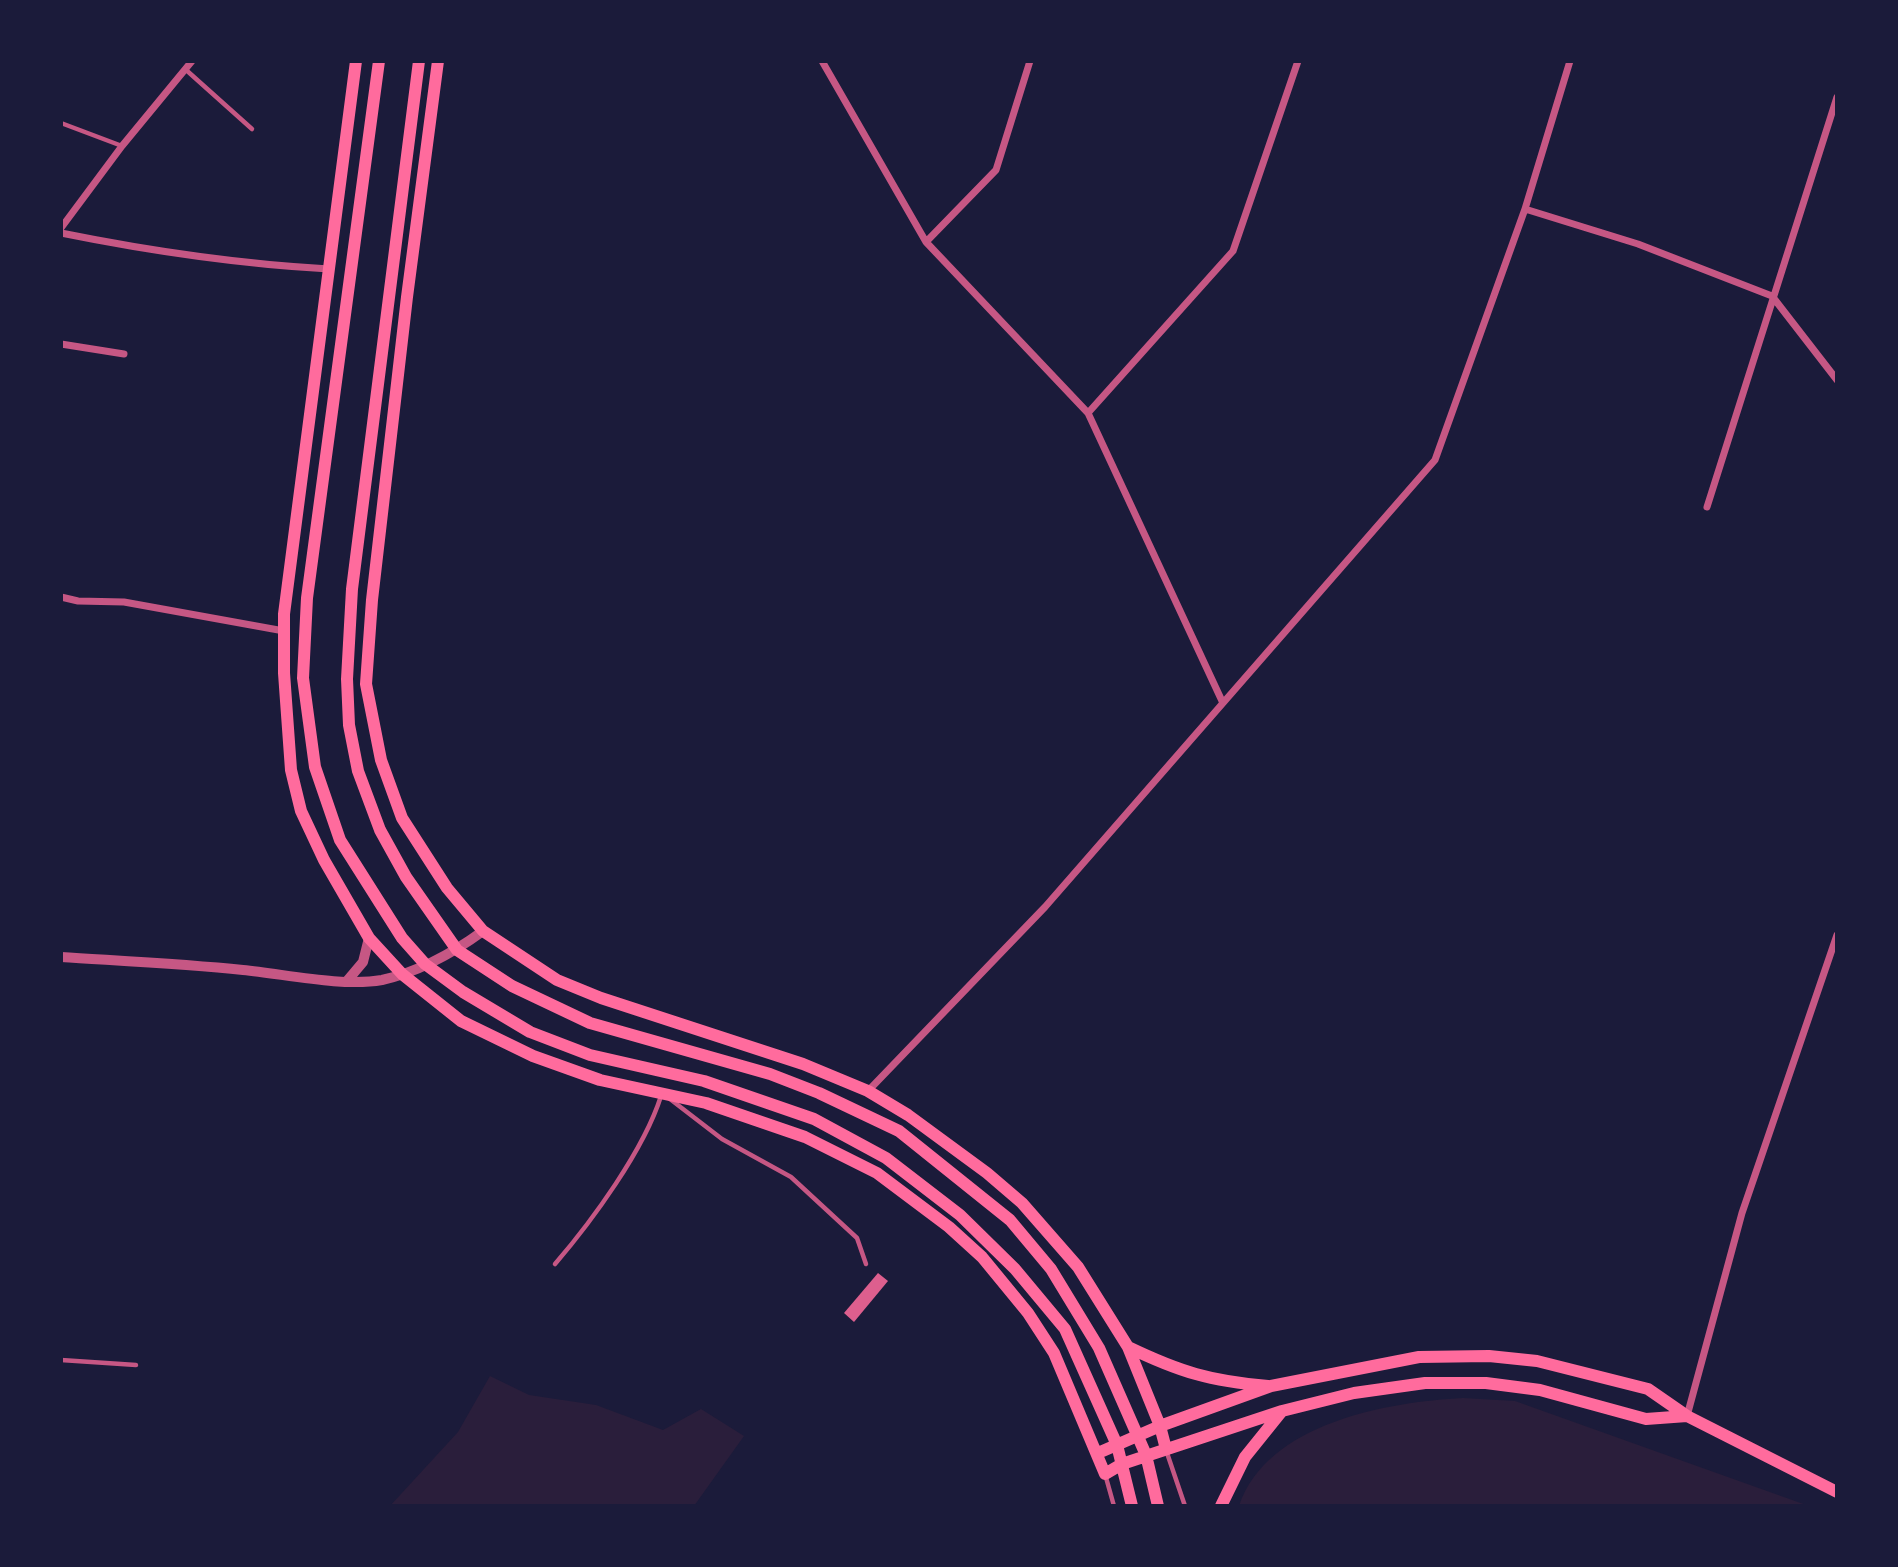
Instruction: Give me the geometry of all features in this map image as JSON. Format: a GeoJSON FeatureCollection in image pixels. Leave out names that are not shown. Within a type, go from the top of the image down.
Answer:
{"type":"FeatureCollection","features":[{"type":"Feature","properties":{"kind":"main road"},"geometry":{"type":"LineString","coordinates":[[356,61],[284,631],[286,722],[301,811],[324,860],[369,938],[402,974],[461,1021],[533,1056],[600,1080],[706,1103],[805,1137],[877,1173],[949,1227],[982,1257],[1028,1313],[1054,1353],[1105,1474],[1146,1455],[1282,1410],[1354,1393],[1413,1385],[1486,1383],[1540,1390],[1646,1419],[1687,1416]]}},
{"type":"Feature","properties":{"kind":"main road"},"geometry":{"type":"LineString","coordinates":[[379,61],[307,598],[303,678],[315,767],[340,840],[402,938],[425,964],[463,992],[530,1032],[590,1055],[704,1081],[814,1119],[886,1158],[960,1215],[1015,1269],[1065,1329],[1117,1445],[1132,1506]]}},
{"type":"Feature","properties":{"kind":"main road"},"geometry":{"type":"LineString","coordinates":[[419,61],[352,589],[346,679],[349,724],[358,771],[380,830],[405,877],[457,950],[512,986],[590,1023],[770,1074],[819,1093],[899,1131],[1010,1220],[1051,1269],[1100,1348],[1146,1455],[1158,1506]]}},
{"type":"Feature","properties":{"kind":"main road"},"geometry":{"type":"LineString","coordinates":[[438,61],[405,311],[372,600],[366,684],[381,761],[402,818],[447,888],[483,931],[568,985],[803,1064],[868,1091],[908,1115],[976,1165],[1022,1203],[1078,1267],[1128,1347],[1160,1426],[1166,1449]]}},
{"type":"Feature","properties":{"kind":"main road"},"geometry":{"type":"LineString","coordinates":[[1128,1347],[1190,1375],[1219,1382],[1271,1386]]}},
{"type":"Feature","properties":{"kind":"main road"},"geometry":{"type":"LineString","coordinates":[[1098,1453],[1160,1426],[1271,1386],[1419,1357],[1489,1356],[1537,1361],[1648,1389],[1687,1416],[1837,1492]]}},
{"type":"Feature","properties":{"kind":"main road"},"geometry":{"type":"LineString","coordinates":[[1222,1506],[1245,1457],[1282,1410]]}},
{"type":"Feature","properties":{"kind":"street"},"geometry":{"type":"LineString","coordinates":[[192,61],[122,146],[61,231],[130,247],[281,267],[329,269]]}},
{"type":"Feature","properties":{"kind":"street"},"geometry":{"type":"LineString","coordinates":[[822,61],[926,242],[1088,413],[1222,701]]}},
{"type":"Feature","properties":{"kind":"street"},"geometry":{"type":"LineString","coordinates":[[926,242],[996,170],[1030,61]]}},
{"type":"Feature","properties":{"kind":"street"},"geometry":{"type":"LineString","coordinates":[[1088,413],[1233,251],[1298,61]]}},
{"type":"Feature","properties":{"kind":"street"},"geometry":{"type":"LineString","coordinates":[[868,1091],[1045,907],[1435,460],[1525,209],[1570,61]]}},
{"type":"Feature","properties":{"kind":"street"},"geometry":{"type":"LineString","coordinates":[[1707,507],[1837,97]]}},
{"type":"Feature","properties":{"kind":"street"},"geometry":{"type":"LineString","coordinates":[[1525,209],[1638,244],[1772,296],[1837,380]]}},
{"type":"Feature","properties":{"kind":"street"},"geometry":{"type":"LineString","coordinates":[[61,344],[124,354]]}},
{"type":"Feature","properties":{"kind":"street"},"geometry":{"type":"LineString","coordinates":[[61,597],[78,601],[124,602],[284,631]]}},
{"type":"Feature","properties":{"kind":"street"},"geometry":{"type":"LineString","coordinates":[[61,957],[209,966],[347,981],[380,980],[402,974],[457,950],[483,931]]}},
{"type":"Feature","properties":{"kind":"street"},"geometry":{"type":"LineString","coordinates":[[1687,1416],[1742,1213],[1837,935]]}},
{"type":"Feature","properties":{"kind":"street"},"geometry":{"type":"LineString","coordinates":[[347,981],[363,962],[369,938]]}},
{"type":"Feature","properties":{"kind":"lane"},"geometry":{"type":"LineString","coordinates":[[185,69],[252,130]]}},
{"type":"Feature","properties":{"kind":"lane"},"geometry":{"type":"LineString","coordinates":[[61,122],[122,146]]}},
{"type":"Feature","properties":{"kind":"lane"},"geometry":{"type":"LineString","coordinates":[[555,1264],[576,1239],[652,1124],[662,1093],[722,1139],[791,1177],[857,1238],[866,1264]]}},
{"type":"Feature","properties":{"kind":"lane"},"geometry":{"type":"LineString","coordinates":[[61,1360],[135,1365]]}},
{"type":"Feature","properties":{"kind":"lane"},"geometry":{"type":"LineString","coordinates":[[1166,1449],[1185,1506]]}},
{"type":"Feature","properties":{"kind":"lane"},"geometry":{"type":"LineString","coordinates":[[1105,1474],[1114,1506]]}},
{"type":"Feature","properties":{"kind":"shaded area"},"geometry":{"type":"Polygon","coordinates":[[[490,1376],[529,1395],[596,1405],[663,1430],[701,1409],[744,1436],[694,1506],[390,1506],[458,1432],[490,1376]]]}},
{"type":"Feature","properties":{"kind":"shaded area"},"geometry":{"type":"Polygon","coordinates":[[[1463,1398],[1515,1401],[1809,1506],[1239,1506],[1254,1478],[1275,1455],[1302,1436],[1333,1422],[1366,1412],[1433,1400],[1463,1398]]]}},
{"type":"Feature","properties":{"kind":"building"},"geometry":{"type":"Polygon","coordinates":[[[878,1273],[888,1281],[854,1322],[844,1313],[878,1273]]]}}]}
